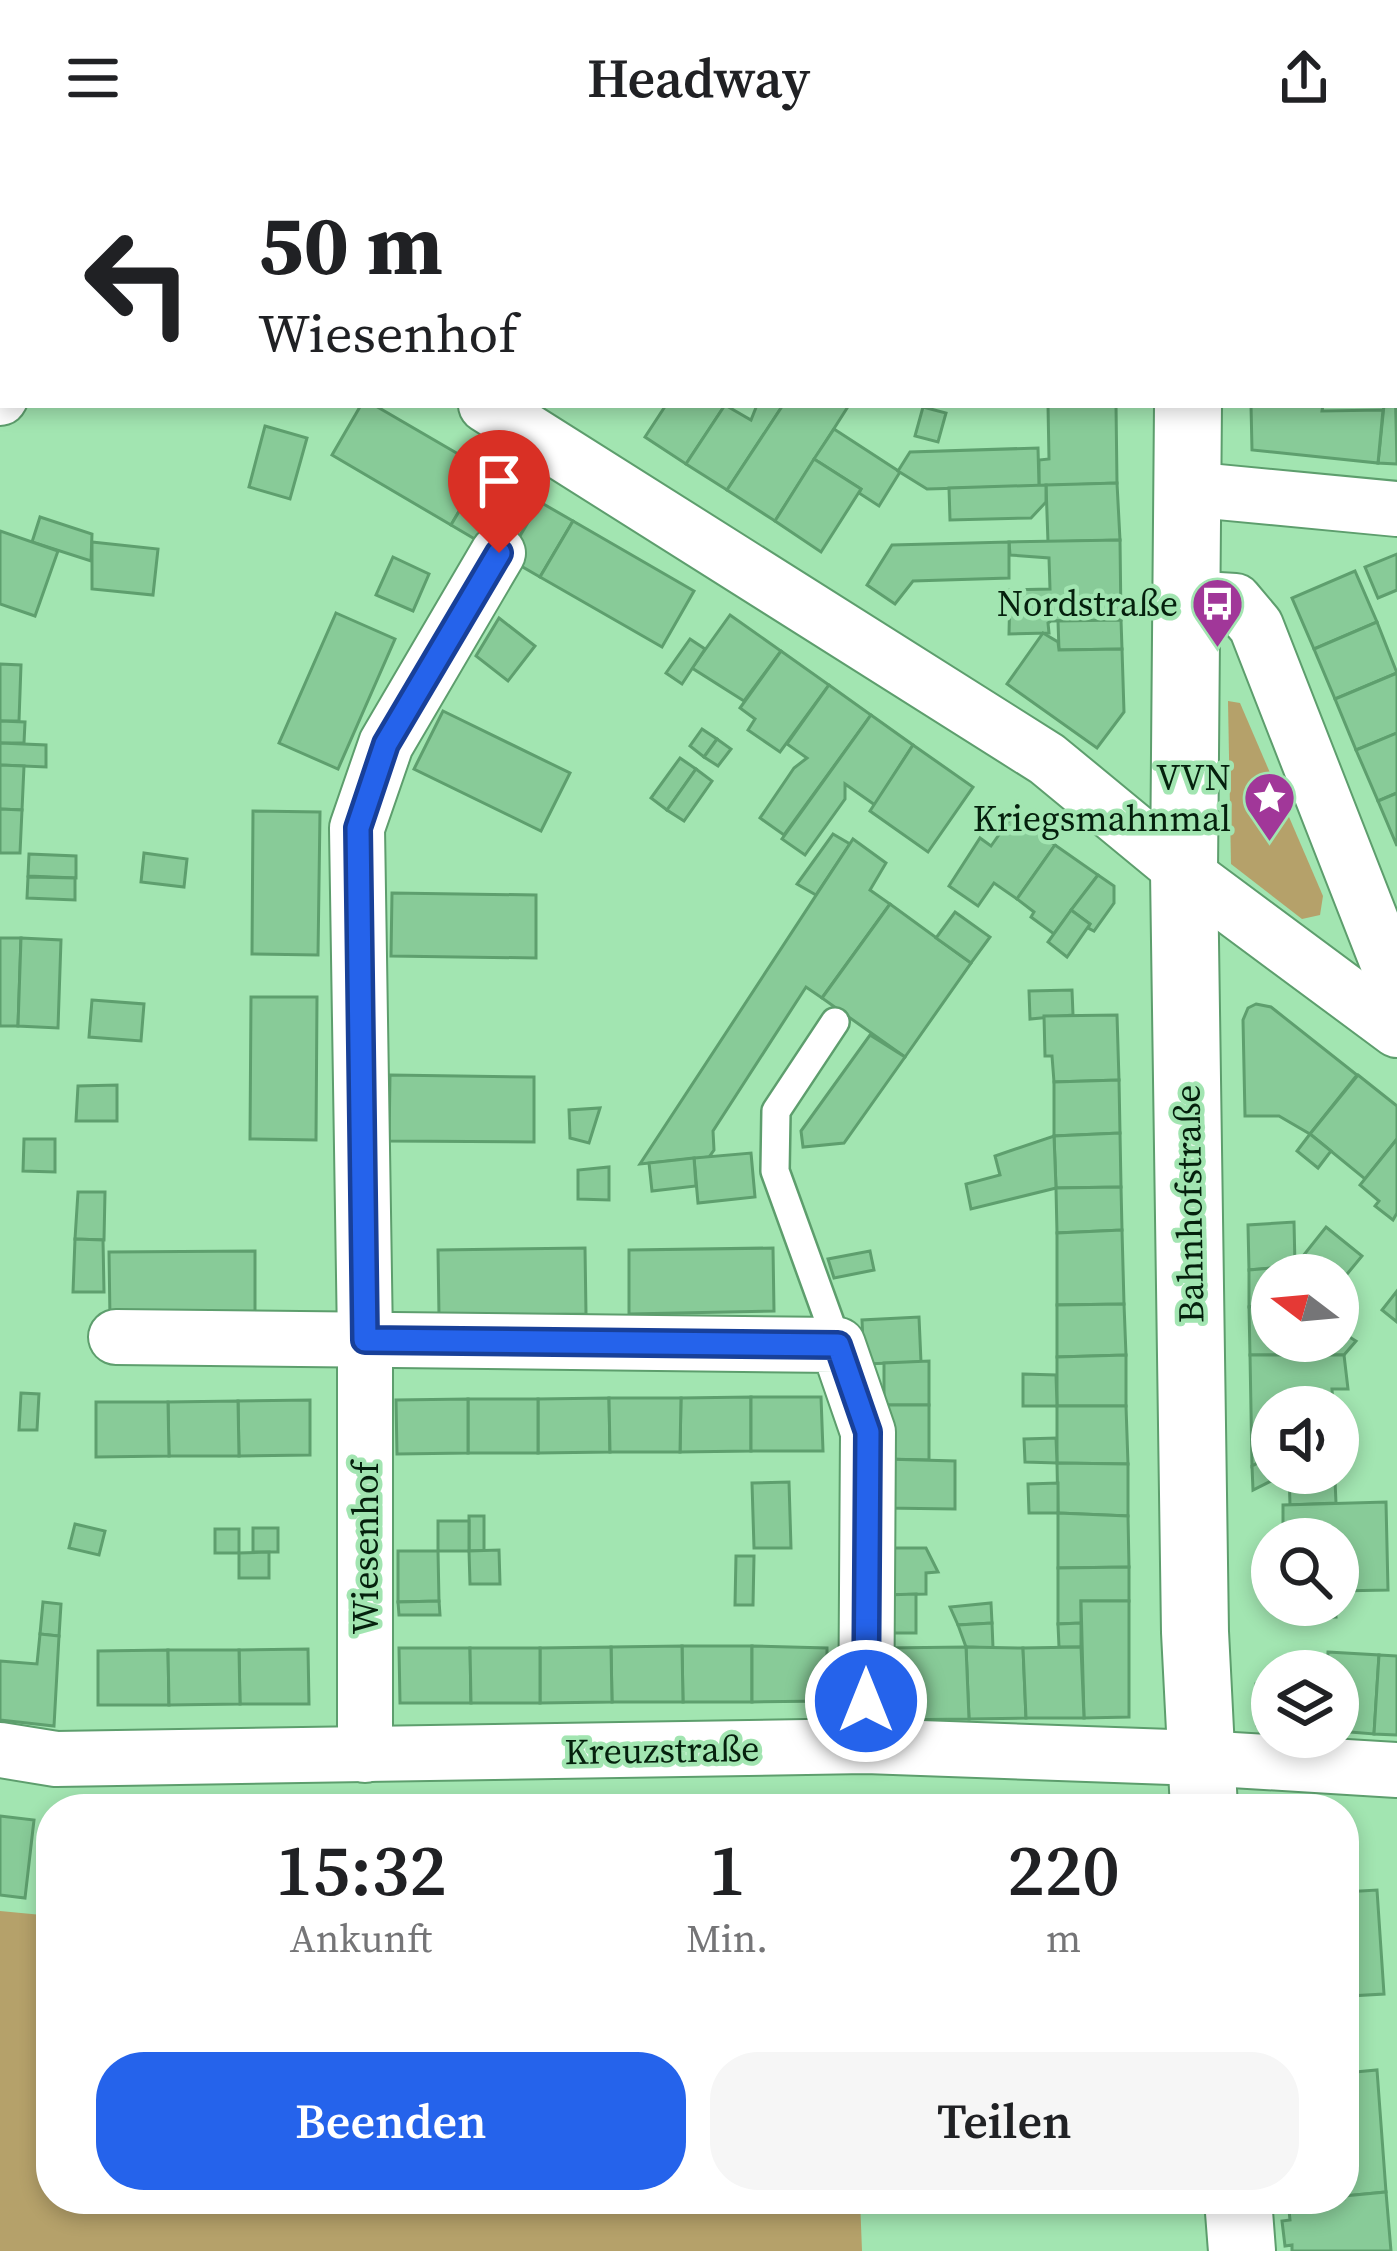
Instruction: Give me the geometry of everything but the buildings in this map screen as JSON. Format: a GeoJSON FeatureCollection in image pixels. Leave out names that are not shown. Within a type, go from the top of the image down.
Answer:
{"type":"FeatureCollection","features":[{"type":"Feature","properties":{"kind":"street"},"geometry":{"type":"LineString","coordinates":[[491,408],[1047,759],[1184,872],[1397,1030]]}},
{"type":"Feature","properties":{"kind":"street","name":"Bahnhofstraße"},"geometry":{"type":"LineString","coordinates":[[1188,408],[1184,872],[1201,1784]]}},
{"type":"Feature","properties":{"kind":"street"},"geometry":{"type":"LineString","coordinates":[[1187,489],[1397,509]]}},
{"type":"Feature","properties":{"kind":"street","name":"Wiesenhof"},"geometry":{"type":"LineString","coordinates":[[365,1755],[358,828],[386,744],[499,553]]}},
{"type":"Feature","properties":{"kind":"street"},"geometry":{"type":"LineString","coordinates":[[1186,598],[1235,601],[1256,626],[1397,987]]}},
{"type":"Feature","properties":{"kind":"street"},"geometry":{"type":"LineString","coordinates":[[116,1337],[838,1345],[868,1432],[866,1746]]}},
{"type":"Feature","properties":{"kind":"street","name":"Kreuzstraße"},"geometry":{"type":"LineString","coordinates":[[0,1750],[56,1759],[866,1746],[1201,1784],[1397,1770]]}},
{"type":"Feature","properties":{"kind":"street"},"geometry":{"type":"LineString","coordinates":[[1239,2214],[1242,2251]]}},
{"type":"Feature","properties":{"kind":"lane"},"geometry":{"type":"LineString","coordinates":[[835,1022],[776,1111],[776,1171],[838,1345]]}},
{"type":"Feature","properties":{"kind":"shaded area"},"geometry":{"type":"Polygon","coordinates":[[[1228,701],[1240,703],[1323,896],[1320,915],[1302,919],[1231,864],[1228,701]]]}},
{"type":"Feature","properties":{"kind":"shaded area"},"geometry":{"type":"Polygon","coordinates":[[[0,1911],[36,1914],[36,2214],[861,2214],[862,2251],[0,2251],[0,1911]]]}},
{"type":"Feature","properties":{"kind":"place","name":"Nordstraße"},"geometry":{"type":"Point","coordinates":[1217,649]}},
{"type":"Feature","properties":{"kind":"place","name":"VVN Kriegsmahnmal"},"geometry":{"type":"Point","coordinates":[1270,844]}},
{"type":"Feature","properties":{"kind":"route"},"geometry":{"type":"LineString","coordinates":[[499,553],[386,744],[358,828],[365,1340],[838,1345],[868,1432],[866,1701]]}}]}
